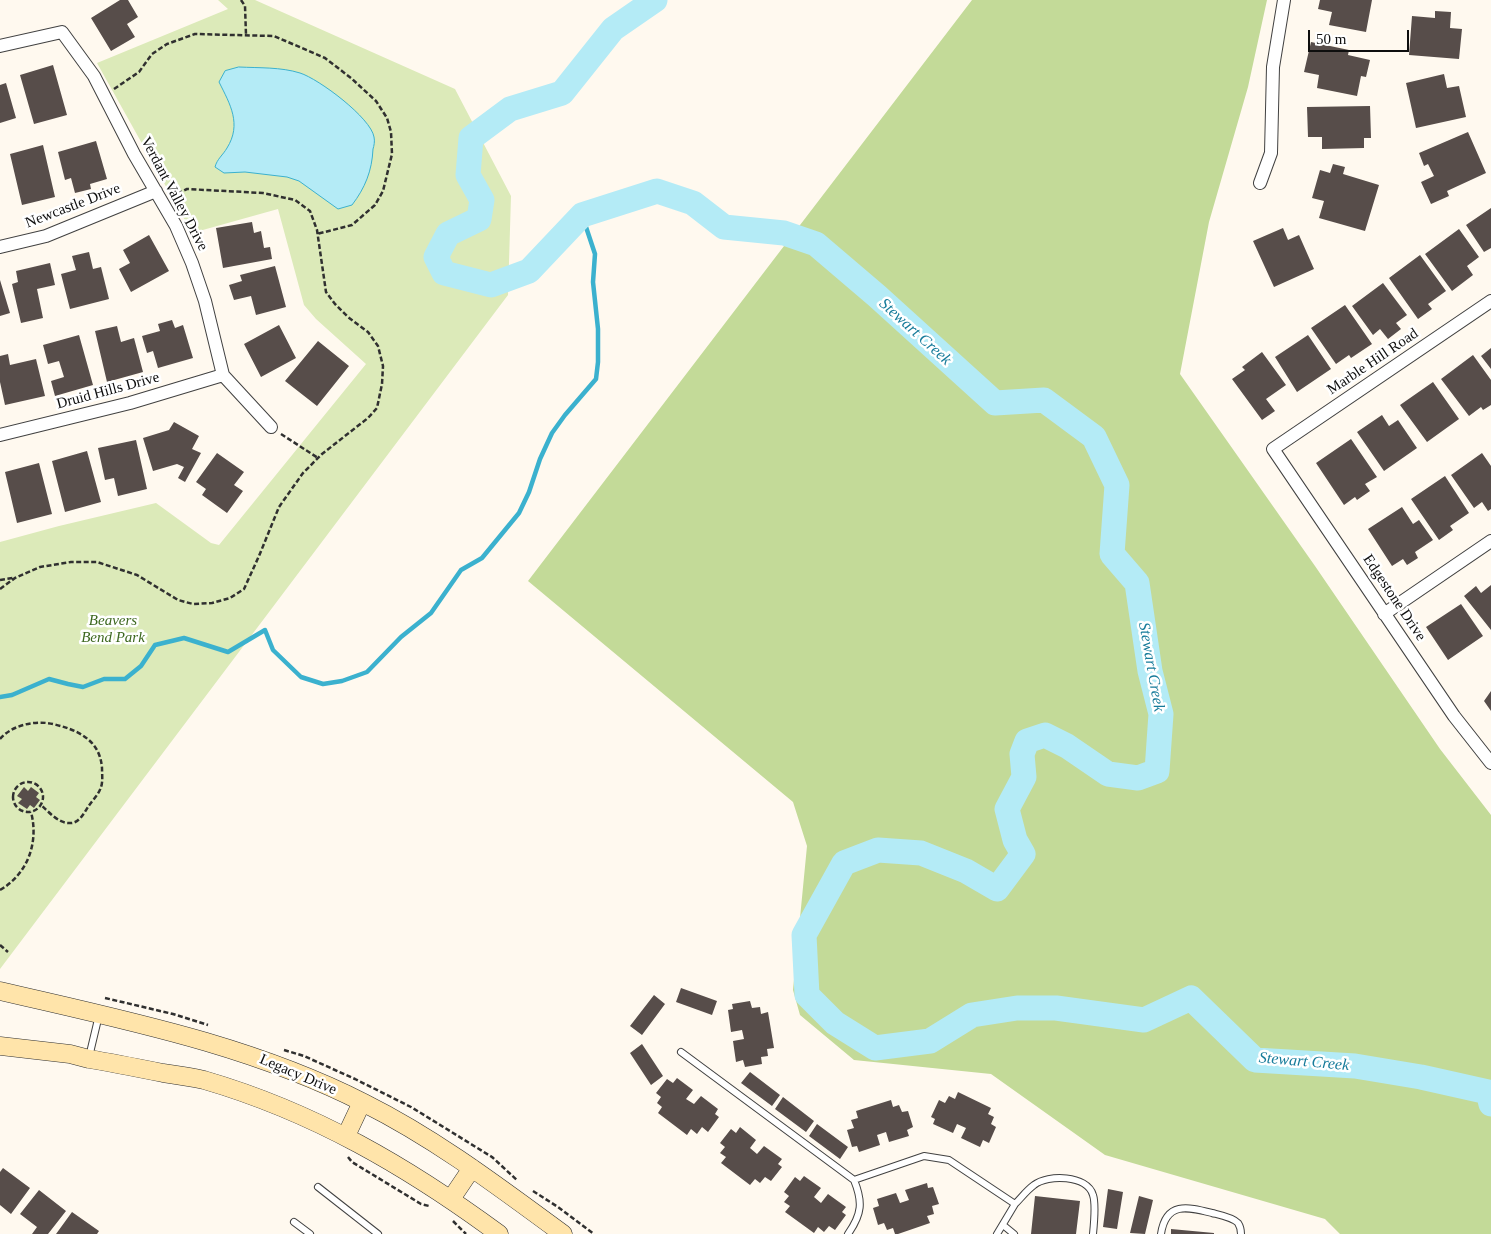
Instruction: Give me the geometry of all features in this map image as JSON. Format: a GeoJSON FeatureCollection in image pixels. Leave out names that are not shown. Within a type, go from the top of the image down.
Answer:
{"type":"FeatureCollection","features":[{"type":"Feature","properties":{"kind":"main road","name":"Legacy Drive"},"geometry":{"type":"LineString","coordinates":[[0,991],[219,1045],[268,1061],[362,1102],[436,1144],[563,1234]]}},
{"type":"Feature","properties":{"kind":"main road"},"geometry":{"type":"LineString","coordinates":[[0,1046],[70,1054],[202,1080],[256,1097],[346,1136],[408,1171],[499,1234]]}},
{"type":"Feature","properties":{"kind":"main road"},"geometry":{"type":"LineString","coordinates":[[346,1136],[362,1102]]}},
{"type":"Feature","properties":{"kind":"main road"},"geometry":{"type":"LineString","coordinates":[[451,1199],[472,1168]]}},
{"type":"Feature","properties":{"kind":"street"},"geometry":{"type":"LineString","coordinates":[[1260,183],[1271,153],[1273,67],[1284,0]]}},
{"type":"Feature","properties":{"kind":"street","name":"Verdant Valley Drive"},"geometry":{"type":"LineString","coordinates":[[0,46],[62,32],[94,76],[134,154],[176,226],[192,263],[205,301],[223,375],[271,427]]}},
{"type":"Feature","properties":{"kind":"street","name":"Newcastle Drive"},"geometry":{"type":"LineString","coordinates":[[0,246],[46,236],[156,191]]}},
{"type":"Feature","properties":{"kind":"street","name":"Marble Hill Road"},"geometry":{"type":"LineString","coordinates":[[1273,449],[1491,301]]}},
{"type":"Feature","properties":{"kind":"street","name":"Druid Hills Drive"},"geometry":{"type":"LineString","coordinates":[[0,435],[130,403],[223,375]]}},
{"type":"Feature","properties":{"kind":"street","name":"Edgestone Drive"},"geometry":{"type":"LineString","coordinates":[[1273,449],[1461,727],[1491,763]]}},
{"type":"Feature","properties":{"kind":"street"},"geometry":{"type":"LineString","coordinates":[[1384,614],[1491,541]]}},
{"type":"Feature","properties":{"kind":"lane"},"geometry":{"type":"LineString","coordinates":[[88,1059],[99,1014]]}},
{"type":"Feature","properties":{"kind":"lane"},"geometry":{"type":"LineString","coordinates":[[681,1052],[854,1180],[859,1194],[861,1209],[855,1225],[848,1234]]}},
{"type":"Feature","properties":{"kind":"lane"},"geometry":{"type":"LineString","coordinates":[[854,1180],[924,1156],[940,1158],[949,1160],[1014,1204]]}},
{"type":"Feature","properties":{"kind":"lane"},"geometry":{"type":"LineString","coordinates":[[996,1234],[1014,1204],[1035,1184],[1053,1178],[1079,1181],[1085,1184],[1093,1194],[1093,1234]]}},
{"type":"Feature","properties":{"kind":"lane"},"geometry":{"type":"LineString","coordinates":[[318,1187],[378,1234]]}},
{"type":"Feature","properties":{"kind":"lane"},"geometry":{"type":"LineString","coordinates":[[1161,1234],[1166,1218],[1175,1210],[1188,1207],[1223,1216],[1237,1222],[1241,1234]]}},
{"type":"Feature","properties":{"kind":"lane"},"geometry":{"type":"LineString","coordinates":[[294,1222],[310,1234]]}},
{"type":"Feature","properties":{"kind":"lane"},"geometry":{"type":"LineString","coordinates":[[1002,1225],[1014,1234]]}},
{"type":"Feature","properties":{"kind":"path"},"geometry":{"type":"LineString","coordinates":[[241,0],[245,6],[246,35]]}},
{"type":"Feature","properties":{"kind":"path"},"geometry":{"type":"LineString","coordinates":[[104,95],[139,72],[152,54],[167,44],[195,34],[274,36],[325,58],[376,101],[387,118],[391,132],[392,154],[383,191],[375,205],[352,225],[317,234]]}},
{"type":"Feature","properties":{"kind":"path"},"geometry":{"type":"LineString","coordinates":[[271,427],[318,458]]}},
{"type":"Feature","properties":{"kind":"path"},"geometry":{"type":"LineString","coordinates":[[0,580],[15,578]]}},
{"type":"Feature","properties":{"kind":"path"},"geometry":{"type":"LineString","coordinates":[[0,739],[5,733],[16,728],[31,723],[46,722],[73,729],[84,735],[98,751],[102,765],[101,788],[82,817],[75,822],[62,822],[41,805]]}},
{"type":"Feature","properties":{"kind":"path"},"geometry":{"type":"LineString","coordinates":[[34,782],[39,786],[44,796],[41,805],[31,812],[23,811],[14,803],[14,791],[22,783],[34,782]]}},
{"type":"Feature","properties":{"kind":"path"},"geometry":{"type":"LineString","coordinates":[[0,890],[15,880],[29,856],[33,844],[34,831],[31,812]]}},
{"type":"Feature","properties":{"kind":"path"},"geometry":{"type":"LineString","coordinates":[[0,945],[8,952]]}},
{"type":"Feature","properties":{"kind":"path"},"geometry":{"type":"LineString","coordinates":[[348,1157],[352,1162],[422,1204],[428,1205]]}},
{"type":"Feature","properties":{"kind":"path"},"geometry":{"type":"LineString","coordinates":[[452,1221],[466,1234]]}},
{"type":"Feature","properties":{"kind":"green space","name":"Beavers Bend Park"},"geometry":{"type":"Polygon","coordinates":[[[218,0],[255,0],[455,89],[511,196],[508,295],[0,969],[0,542],[156,503],[211,543],[219,545],[366,364],[316,319],[304,305],[278,209],[192,233],[97,63],[228,9],[218,0]]]}},
{"type":"Feature","properties":{"kind":"green space"},"geometry":{"type":"Polygon","coordinates":[[[972,0],[1267,0],[1248,87],[1209,222],[1180,374],[1315,566],[1440,749],[1491,815],[1491,1234],[1340,1234],[1325,1219],[1105,1155],[991,1074],[854,1060],[800,1015],[793,990],[807,846],[793,802],[528,581],[972,0]]]}},
{"type":"Feature","properties":{"kind":"water"},"geometry":{"type":"Polygon","coordinates":[[[239,67],[278,69],[300,73],[331,91],[364,120],[374,137],[371,165],[361,192],[352,205],[338,209],[299,181],[287,177],[245,172],[224,173],[215,167],[227,148],[234,131],[233,114],[219,82],[225,71],[239,67]]]}},
{"type":"Feature","properties":{"kind":"building"},"geometry":{"type":"Polygon","coordinates":[[[120,0],[128,0],[138,17],[127,24],[135,37],[111,51],[91,18],[120,0]]]}},
{"type":"Feature","properties":{"kind":"building"},"geometry":{"type":"Polygon","coordinates":[[[1320,0],[1372,0],[1366,32],[1329,25],[1332,12],[1318,9],[1320,0]]]}},
{"type":"Feature","properties":{"kind":"building"},"geometry":{"type":"Polygon","coordinates":[[[1435,11],[1451,12],[1450,28],[1462,29],[1459,59],[1409,55],[1412,16],[1435,18],[1435,11]]]}},
{"type":"Feature","properties":{"kind":"building"},"geometry":{"type":"Polygon","coordinates":[[[1311,42],[1349,50],[1348,55],[1370,60],[1366,77],[1361,76],[1357,96],[1317,88],[1319,75],[1304,72],[1311,42]]]}},
{"type":"Feature","properties":{"kind":"building"},"geometry":{"type":"Polygon","coordinates":[[[53,65],[67,115],[34,124],[20,75],[53,65]]]}},
{"type":"Feature","properties":{"kind":"building"},"geometry":{"type":"Polygon","coordinates":[[[1444,74],[1447,88],[1459,86],[1466,117],[1416,128],[1406,83],[1444,74]]]}},
{"type":"Feature","properties":{"kind":"building"},"geometry":{"type":"Polygon","coordinates":[[[6,83],[16,118],[0,123],[0,85],[6,83]]]}},
{"type":"Feature","properties":{"kind":"building"},"geometry":{"type":"Polygon","coordinates":[[[1370,106],[1371,138],[1364,138],[1364,148],[1322,149],[1322,137],[1308,137],[1307,107],[1370,106]]]}},
{"type":"Feature","properties":{"kind":"building"},"geometry":{"type":"Polygon","coordinates":[[[1468,132],[1486,173],[1447,191],[1449,196],[1431,204],[1421,182],[1434,176],[1428,164],[1424,166],[1419,153],[1468,132]]]}},
{"type":"Feature","properties":{"kind":"building"},"geometry":{"type":"Polygon","coordinates":[[[96,141],[107,179],[90,184],[91,189],[75,193],[71,178],[65,180],[58,152],[96,141]]]}},
{"type":"Feature","properties":{"kind":"building"},"geometry":{"type":"Polygon","coordinates":[[[43,145],[55,197],[22,205],[10,154],[43,145]]]}},
{"type":"Feature","properties":{"kind":"building"},"geometry":{"type":"Polygon","coordinates":[[[1333,164],[1345,167],[1343,174],[1379,185],[1365,231],[1319,218],[1324,201],[1312,198],[1320,170],[1330,173],[1333,164]]]}},
{"type":"Feature","properties":{"kind":"building"},"geometry":{"type":"Polygon","coordinates":[[[1491,208],[1491,248],[1484,252],[1466,225],[1491,208]]]}},
{"type":"Feature","properties":{"kind":"building"},"geometry":{"type":"Polygon","coordinates":[[[252,222],[254,233],[261,231],[264,248],[270,247],[272,259],[223,268],[216,228],[252,222]]]}},
{"type":"Feature","properties":{"kind":"building"},"geometry":{"type":"Polygon","coordinates":[[[1283,228],[1288,240],[1299,235],[1314,269],[1274,287],[1253,241],[1283,228]]]}},
{"type":"Feature","properties":{"kind":"building"},"geometry":{"type":"Polygon","coordinates":[[[1459,229],[1479,257],[1467,266],[1473,275],[1452,291],[1425,254],[1459,229]]]}},
{"type":"Feature","properties":{"kind":"building"},"geometry":{"type":"Polygon","coordinates":[[[149,235],[169,271],[131,292],[119,269],[130,263],[123,250],[149,235]]]}},
{"type":"Feature","properties":{"kind":"building"},"geometry":{"type":"Polygon","coordinates":[[[89,252],[93,269],[101,267],[109,299],[70,309],[61,274],[76,270],[72,256],[89,252]]]}},
{"type":"Feature","properties":{"kind":"building"},"geometry":{"type":"Polygon","coordinates":[[[1420,255],[1446,291],[1428,304],[1432,309],[1418,319],[1389,278],[1420,255]]]}},
{"type":"Feature","properties":{"kind":"building"},"geometry":{"type":"Polygon","coordinates":[[[50,263],[55,285],[37,289],[43,318],[21,323],[12,284],[18,282],[16,271],[50,263]]]}},
{"type":"Feature","properties":{"kind":"building"},"geometry":{"type":"Polygon","coordinates":[[[275,266],[286,307],[256,315],[251,296],[234,300],[229,285],[242,281],[240,275],[275,266]]]}},
{"type":"Feature","properties":{"kind":"building"},"geometry":{"type":"Polygon","coordinates":[[[0,280],[10,313],[0,316],[0,280]]]}},
{"type":"Feature","properties":{"kind":"building"},"geometry":{"type":"Polygon","coordinates":[[[1383,283],[1407,315],[1396,323],[1401,329],[1388,339],[1380,329],[1373,335],[1352,306],[1383,283]]]}},
{"type":"Feature","properties":{"kind":"building"},"geometry":{"type":"Polygon","coordinates":[[[1345,305],[1372,344],[1351,358],[1349,355],[1336,364],[1311,328],[1345,305]]]}},
{"type":"Feature","properties":{"kind":"building"},"geometry":{"type":"Polygon","coordinates":[[[172,320],[175,328],[183,325],[193,358],[158,368],[153,351],[147,353],[142,336],[160,331],[158,324],[172,320]]]}},
{"type":"Feature","properties":{"kind":"building"},"geometry":{"type":"Polygon","coordinates":[[[279,325],[296,358],[261,377],[244,344],[279,325]]]}},
{"type":"Feature","properties":{"kind":"building"},"geometry":{"type":"Polygon","coordinates":[[[117,326],[121,342],[134,338],[143,372],[107,382],[95,331],[117,326]]]}},
{"type":"Feature","properties":{"kind":"building"},"geometry":{"type":"Polygon","coordinates":[[[79,335],[93,385],[55,396],[51,381],[64,377],[59,361],[48,364],[43,345],[79,335]]]}},
{"type":"Feature","properties":{"kind":"building"},"geometry":{"type":"Polygon","coordinates":[[[1308,335],[1331,369],[1297,392],[1275,357],[1308,335]]]}},
{"type":"Feature","properties":{"kind":"building"},"geometry":{"type":"Polygon","coordinates":[[[318,341],[349,366],[317,406],[285,381],[318,341]]]}},
{"type":"Feature","properties":{"kind":"building"},"geometry":{"type":"Polygon","coordinates":[[[1491,348],[1491,369],[1481,356],[1491,348]]]}},
{"type":"Feature","properties":{"kind":"building"},"geometry":{"type":"Polygon","coordinates":[[[1262,352],[1286,385],[1266,399],[1275,411],[1262,420],[1232,379],[1245,370],[1242,367],[1262,352]]]}},
{"type":"Feature","properties":{"kind":"building"},"geometry":{"type":"Polygon","coordinates":[[[8,354],[10,365],[36,359],[45,396],[5,405],[0,382],[0,356],[8,354]]]}},
{"type":"Feature","properties":{"kind":"building"},"geometry":{"type":"Polygon","coordinates":[[[1473,355],[1491,380],[1491,405],[1483,410],[1481,407],[1469,416],[1441,379],[1473,355]]]}},
{"type":"Feature","properties":{"kind":"building"},"geometry":{"type":"Polygon","coordinates":[[[1433,382],[1459,419],[1427,442],[1400,405],[1433,382]]]}},
{"type":"Feature","properties":{"kind":"building"},"geometry":{"type":"Polygon","coordinates":[[[1382,415],[1389,426],[1398,420],[1417,448],[1384,471],[1357,432],[1382,415]]]}},
{"type":"Feature","properties":{"kind":"building"},"geometry":{"type":"Polygon","coordinates":[[[174,422],[199,436],[192,449],[201,453],[185,482],[178,478],[184,467],[177,464],[153,471],[143,438],[169,430],[174,422]]]}},
{"type":"Feature","properties":{"kind":"building"},"geometry":{"type":"Polygon","coordinates":[[[1351,439],[1377,477],[1365,484],[1370,491],[1357,500],[1355,497],[1344,505],[1316,463],[1351,439]]]}},
{"type":"Feature","properties":{"kind":"building"},"geometry":{"type":"Polygon","coordinates":[[[136,440],[147,489],[118,496],[114,478],[105,480],[98,448],[136,440]]]}},
{"type":"Feature","properties":{"kind":"building"},"geometry":{"type":"Polygon","coordinates":[[[87,451],[101,502],[65,512],[52,461],[87,451]]]}},
{"type":"Feature","properties":{"kind":"building"},"geometry":{"type":"Polygon","coordinates":[[[217,453],[244,472],[234,485],[243,491],[227,513],[202,495],[206,489],[196,482],[217,453]]]}},
{"type":"Feature","properties":{"kind":"building"},"geometry":{"type":"Polygon","coordinates":[[[1482,453],[1491,466],[1491,509],[1488,511],[1482,502],[1474,508],[1451,475],[1482,453]]]}},
{"type":"Feature","properties":{"kind":"building"},"geometry":{"type":"Polygon","coordinates":[[[39,463],[52,514],[17,523],[5,472],[39,463]]]}},
{"type":"Feature","properties":{"kind":"building"},"geometry":{"type":"Polygon","coordinates":[[[1445,476],[1469,513],[1450,526],[1453,530],[1439,540],[1411,499],[1445,476]]]}},
{"type":"Feature","properties":{"kind":"building"},"geometry":{"type":"Polygon","coordinates":[[[1402,507],[1413,524],[1419,520],[1433,540],[1415,552],[1418,558],[1407,565],[1403,559],[1392,566],[1368,529],[1402,507]]]}},
{"type":"Feature","properties":{"kind":"building"},"geometry":{"type":"Polygon","coordinates":[[[1491,585],[1491,630],[1464,596],[1476,586],[1481,593],[1491,585]]]}},
{"type":"Feature","properties":{"kind":"building"},"geometry":{"type":"Polygon","coordinates":[[[1461,604],[1483,636],[1448,660],[1426,627],[1461,604]]]}},
{"type":"Feature","properties":{"kind":"building"},"geometry":{"type":"Polygon","coordinates":[[[1491,691],[1491,711],[1484,701],[1491,691]]]}},
{"type":"Feature","properties":{"kind":"building"},"geometry":{"type":"Polygon","coordinates":[[[24,787],[28,791],[31,787],[39,793],[36,797],[40,800],[34,808],[30,805],[27,809],[18,803],[22,799],[17,796],[24,787]]]}},
{"type":"Feature","properties":{"kind":"building"},"geometry":{"type":"Polygon","coordinates":[[[681,988],[717,1001],[712,1015],[676,1002],[681,988]]]}},
{"type":"Feature","properties":{"kind":"building"},"geometry":{"type":"Polygon","coordinates":[[[654,995],[665,1004],[642,1035],[630,1026],[654,995]]]}},
{"type":"Feature","properties":{"kind":"building"},"geometry":{"type":"Polygon","coordinates":[[[750,1001],[752,1008],[760,1007],[761,1014],[768,1012],[774,1048],[767,1049],[768,1056],[761,1057],[762,1064],[745,1067],[743,1060],[736,1062],[733,1041],[744,1039],[742,1030],[731,1032],[728,1010],[733,1009],[732,1004],[750,1001]]]}},
{"type":"Feature","properties":{"kind":"building"},"geometry":{"type":"Polygon","coordinates":[[[642,1044],[663,1076],[651,1085],[630,1053],[642,1044]]]}},
{"type":"Feature","properties":{"kind":"building"},"geometry":{"type":"Polygon","coordinates":[[[750,1072],[780,1095],[772,1106],[741,1083],[750,1072]]]}},
{"type":"Feature","properties":{"kind":"building"},"geometry":{"type":"Polygon","coordinates":[[[677,1078],[693,1090],[686,1099],[694,1104],[701,1096],[718,1109],[715,1114],[719,1117],[708,1132],[702,1127],[697,1134],[691,1129],[687,1135],[658,1113],[662,1107],[657,1103],[661,1097],[656,1093],[667,1079],[673,1083],[677,1078]]]}},
{"type":"Feature","properties":{"kind":"building"},"geometry":{"type":"Polygon","coordinates":[[[958,1092],[991,1108],[988,1114],[994,1117],[991,1124],[996,1127],[989,1143],[983,1140],[980,1147],[961,1138],[966,1128],[957,1124],[953,1133],[933,1124],[935,1119],[931,1117],[939,1100],[945,1103],[949,1096],[955,1099],[958,1092]]]}},
{"type":"Feature","properties":{"kind":"building"},"geometry":{"type":"Polygon","coordinates":[[[783,1097],[814,1121],[806,1132],[775,1109],[783,1097]]]}},
{"type":"Feature","properties":{"kind":"building"},"geometry":{"type":"Polygon","coordinates":[[[891,1100],[893,1107],[899,1105],[902,1112],[908,1111],[913,1127],[907,1130],[909,1136],[889,1142],[886,1132],[877,1135],[880,1145],[859,1152],[857,1146],[852,1147],[847,1130],[854,1128],[851,1120],[858,1118],[856,1111],[891,1100]]]}},
{"type":"Feature","properties":{"kind":"building"},"geometry":{"type":"Polygon","coordinates":[[[817,1124],[848,1147],[840,1159],[809,1136],[817,1124]]]}},
{"type":"Feature","properties":{"kind":"building"},"geometry":{"type":"Polygon","coordinates":[[[740,1127],[756,1140],[750,1148],[757,1154],[764,1146],[782,1159],[778,1164],[782,1167],[771,1181],[765,1177],[760,1183],[755,1179],[750,1185],[721,1163],[726,1157],[720,1153],[725,1147],[720,1143],[731,1129],[736,1133],[740,1127]]]}},
{"type":"Feature","properties":{"kind":"building"},"geometry":{"type":"Polygon","coordinates":[[[3,1168],[30,1188],[11,1214],[0,1205],[0,1172],[3,1168]]]}},
{"type":"Feature","properties":{"kind":"building"},"geometry":{"type":"Polygon","coordinates":[[[804,1176],[821,1188],[814,1197],[821,1203],[828,1194],[846,1207],[842,1212],[846,1215],[835,1230],[829,1226],[824,1232],[818,1227],[814,1233],[785,1212],[790,1206],[784,1202],[789,1196],[784,1192],[795,1177],[800,1181],[804,1176]]]}},
{"type":"Feature","properties":{"kind":"building"},"geometry":{"type":"Polygon","coordinates":[[[927,1183],[928,1188],[933,1187],[939,1204],[932,1206],[934,1214],[927,1216],[930,1223],[898,1234],[895,1234],[893,1228],[887,1230],[884,1223],[878,1225],[873,1208],[879,1206],[877,1199],[896,1193],[900,1203],[909,1200],[905,1190],[927,1183]]]}},
{"type":"Feature","properties":{"kind":"building"},"geometry":{"type":"Polygon","coordinates":[[[1108,1189],[1123,1192],[1117,1229],[1103,1227],[1108,1189]]]}},
{"type":"Feature","properties":{"kind":"building"},"geometry":{"type":"Polygon","coordinates":[[[39,1190],[66,1211],[48,1234],[32,1234],[37,1227],[20,1214],[39,1190]]]}},
{"type":"Feature","properties":{"kind":"building"},"geometry":{"type":"Polygon","coordinates":[[[1035,1196],[1080,1201],[1076,1234],[1031,1234],[1035,1196]]]}},
{"type":"Feature","properties":{"kind":"building"},"geometry":{"type":"Polygon","coordinates":[[[1139,1196],[1153,1200],[1145,1234],[1130,1233],[1139,1196]]]}},
{"type":"Feature","properties":{"kind":"building"},"geometry":{"type":"Polygon","coordinates":[[[72,1212],[99,1231],[97,1234],[56,1234],[72,1212]]]}},
{"type":"Feature","properties":{"kind":"building"},"geometry":{"type":"Polygon","coordinates":[[[1171,1229],[1214,1233],[1214,1234],[1171,1234],[1171,1229]]]}},
{"type":"Feature","properties":{"kind":"waterway","name":"Stewart Creek"},"geometry":{"type":"LineString","coordinates":[[655,0],[613,29],[562,93],[510,109],[471,138],[468,175],[482,200],[479,219],[448,234],[436,257],[444,273],[491,285],[529,271],[582,215],[657,191],[693,203],[724,227],[784,233],[816,244],[877,296],[995,403],[1044,400],[1094,437],[1117,485],[1112,554],[1137,583],[1150,671],[1161,714],[1157,771],[1138,778],[1108,774],[1067,746],[1045,735],[1027,741],[1022,754],[1024,777],[1007,809],[1015,840],[1023,854],[997,889],[966,871],[921,853],[878,850],[844,863],[804,935],[807,995],[835,1023],[875,1048],[930,1041],[972,1015],[1017,1008],[1056,1008],[1144,1020],[1191,998],[1255,1060],[1355,1066],[1421,1077],[1488,1092],[1491,1104]]}},
{"type":"Feature","properties":{"kind":"waterway"},"geometry":{"type":"LineString","coordinates":[[0,697],[12,695],[49,679],[83,687],[104,679],[125,679],[141,666],[155,645],[184,638],[228,652],[265,630],[273,650],[301,677],[323,684],[342,681],[367,672],[401,637],[431,613],[461,570],[482,558],[519,513],[552,433],[596,379],[598,329],[593,282],[595,254],[582,215]]}}]}
